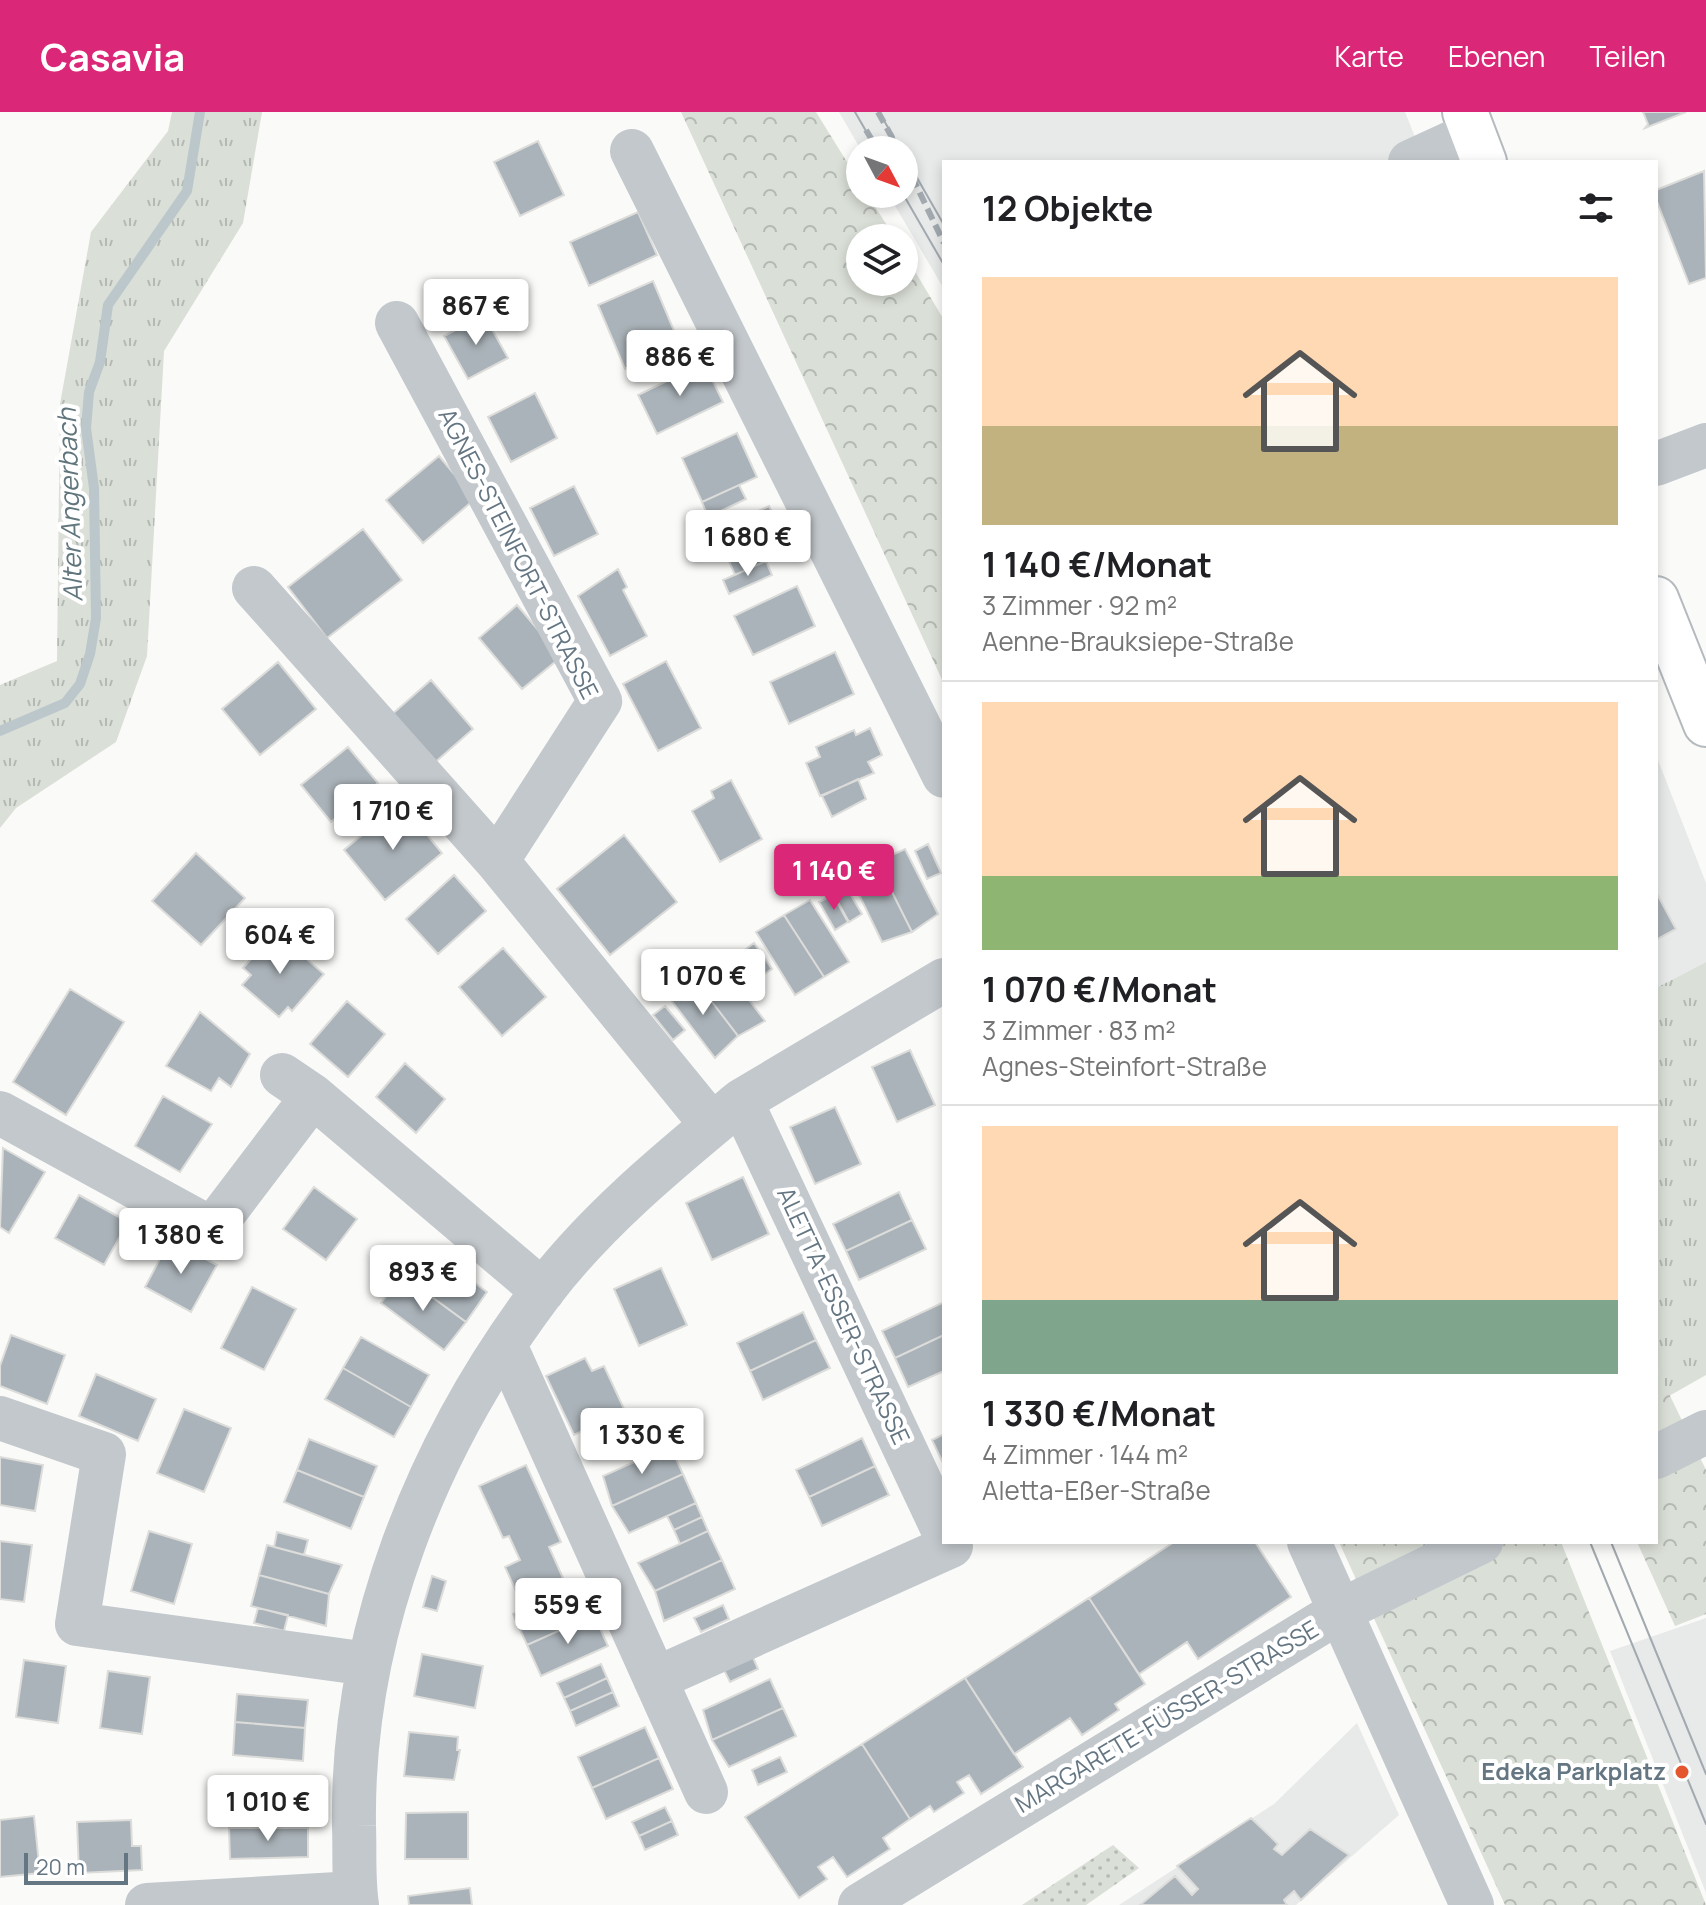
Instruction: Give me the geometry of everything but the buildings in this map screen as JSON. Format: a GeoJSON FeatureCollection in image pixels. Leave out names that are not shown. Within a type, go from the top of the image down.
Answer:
{"type":"FeatureCollection","features":[{"type":"Feature","properties":{"kind":"main road"},"geometry":{"type":"LineString","coordinates":[[1658,604],[1706,724]]}},
{"type":"Feature","properties":{"kind":"street"},"geometry":{"type":"LineString","coordinates":[[1415,160],[1474,136]]}},
{"type":"Feature","properties":{"kind":"street"},"geometry":{"type":"LineString","coordinates":[[632,151],[942,772]]}},
{"type":"Feature","properties":{"kind":"street","name":"AGNES-STEINFORT-STRASSE"},"geometry":{"type":"LineString","coordinates":[[397,323],[600,701],[497,861]]}},
{"type":"Feature","properties":{"kind":"street"},"geometry":{"type":"LineString","coordinates":[[1658,463],[1706,445]]}},
{"type":"Feature","properties":{"kind":"street"},"geometry":{"type":"LineString","coordinates":[[254,588],[726,1113]]}},
{"type":"Feature","properties":{"kind":"street"},"geometry":{"type":"LineString","coordinates":[[147,1905],[356,1899],[353,1780],[368,1664],[401,1546],[447,1443],[505,1345],[543,1291],[628,1198],[726,1113],[942,981]]}},
{"type":"Feature","properties":{"kind":"street"},"geometry":{"type":"LineString","coordinates":[[0,1113],[212,1229],[297,1086],[543,1291]]}},
{"type":"Feature","properties":{"kind":"street","name":"ALETTA-ESSER-STRASSE"},"geometry":{"type":"LineString","coordinates":[[726,1113],[942,1528]]}},
{"type":"Feature","properties":{"kind":"street"},"geometry":{"type":"LineString","coordinates":[[505,1345],[706,1792]]}},
{"type":"Feature","properties":{"kind":"street"},"geometry":{"type":"LineString","coordinates":[[0,1418],[104,1454],[77,1624],[368,1664]]}},
{"type":"Feature","properties":{"kind":"street"},"geometry":{"type":"LineString","coordinates":[[1658,1456],[1706,1432]]}},
{"type":"Feature","properties":{"kind":"street"},"geometry":{"type":"LineString","coordinates":[[655,1679],[950,1544]]}},
{"type":"Feature","properties":{"kind":"street"},"geometry":{"type":"LineString","coordinates":[[1310,1544],[1472,1905]]}},
{"type":"Feature","properties":{"kind":"street","name":"MARGARETE-FÜSSER-STRASSE"},"geometry":{"type":"LineString","coordinates":[[860,1905],[1342,1610],[1477,1544]]}},
{"type":"Feature","properties":{"kind":"shaded area"},"geometry":{"type":"Polygon","coordinates":[[[839,112],[1405,112],[1424,160],[942,160],[942,286],[918,245],[918,224],[906,224],[896,208],[918,208],[918,136],[853,136],[839,112]]]}},
{"type":"Feature","properties":{"kind":"shaded area"},"geometry":{"type":"Polygon","coordinates":[[[1658,760],[1706,883],[1706,962],[1658,987],[1658,760]]]}},
{"type":"Feature","properties":{"kind":"shaded area","name":"Edeka Parkplatz"},"geometry":{"type":"Polygon","coordinates":[[[1706,1618],[1706,1893],[1610,1651],[1706,1618]]]}},
{"type":"Feature","properties":{"kind":"shaded area"},"geometry":{"type":"Polygon","coordinates":[[[1357,1723],[1399,1815],[1296,1905],[1119,1905],[1274,1804],[1357,1723]]]}},
{"type":"Feature","properties":{"kind":"green space"},"geometry":{"type":"Polygon","coordinates":[[[172,112],[262,112],[243,223],[164,351],[147,656],[116,742],[16,808],[0,828],[0,685],[57,661],[60,404],[91,232],[168,131],[172,112]]]}},
{"type":"Feature","properties":{"kind":"green space"},"geometry":{"type":"Polygon","coordinates":[[[681,112],[816,112],[846,160],[846,208],[876,208],[886,224],[846,224],[846,296],[918,296],[918,276],[942,317],[942,680],[681,112]]]}},
{"type":"Feature","properties":{"kind":"green space"},"geometry":{"type":"Polygon","coordinates":[[[1706,962],[1706,1375],[1669,1396],[1658,1371],[1658,987],[1706,962]]]}},
{"type":"Feature","properties":{"kind":"green space"},"geometry":{"type":"Polygon","coordinates":[[[1658,1371],[1706,1470],[1706,1614],[1675,1626],[1638,1544],[1658,1544],[1658,1371]]]}},
{"type":"Feature","properties":{"kind":"green space"},"geometry":{"type":"Polygon","coordinates":[[[1340,1544],[1562,1544],[1706,1905],[1505,1905],[1340,1544]]]}},
{"type":"Feature","properties":{"kind":"green space"},"geometry":{"type":"Polygon","coordinates":[[[1113,1845],[1139,1868],[1086,1905],[1022,1905],[1113,1845]]]}},
{"type":"Feature","properties":{"kind":"waterway","name":"Alter Angerbach"},"geometry":{"type":"LineString","coordinates":[[0,731],[65,703],[80,684],[90,654],[96,618],[94,488],[86,428],[89,392],[100,362],[108,305],[187,191],[200,112]]}},
{"type":"Feature","properties":{"kind":"tram line"},"geometry":{"type":"LineString","coordinates":[[855,112],[869,136]]}},
{"type":"Feature","properties":{"kind":"tram line"},"geometry":{"type":"LineString","coordinates":[[879,112],[893,136]]}},
{"type":"Feature","properties":{"kind":"tram line"},"geometry":{"type":"LineString","coordinates":[[918,180],[942,222]]}},
{"type":"Feature","properties":{"kind":"tram line"},"geometry":{"type":"LineString","coordinates":[[911,208],[942,262]]}},
{"type":"Feature","properties":{"kind":"tram line"},"geometry":{"type":"LineString","coordinates":[[1591,1544],[1706,1824]]}},
{"type":"Feature","properties":{"kind":"tram line"},"geometry":{"type":"LineString","coordinates":[[1612,1544],[1706,1774]]}},
{"type":"Feature","properties":{"kind":"railway"},"geometry":{"type":"LineString","coordinates":[[878,112],[891,136]]}},
{"type":"Feature","properties":{"kind":"railway"},"geometry":{"type":"LineString","coordinates":[[866,130],[870,136]]}},
{"type":"Feature","properties":{"kind":"railway"},"geometry":{"type":"LineString","coordinates":[[918,189],[942,239]]}},
{"type":"Feature","properties":{"kind":"place","name":"Edeka Parkplatz"},"geometry":{"type":"Point","coordinates":[1682,1772]}}]}
